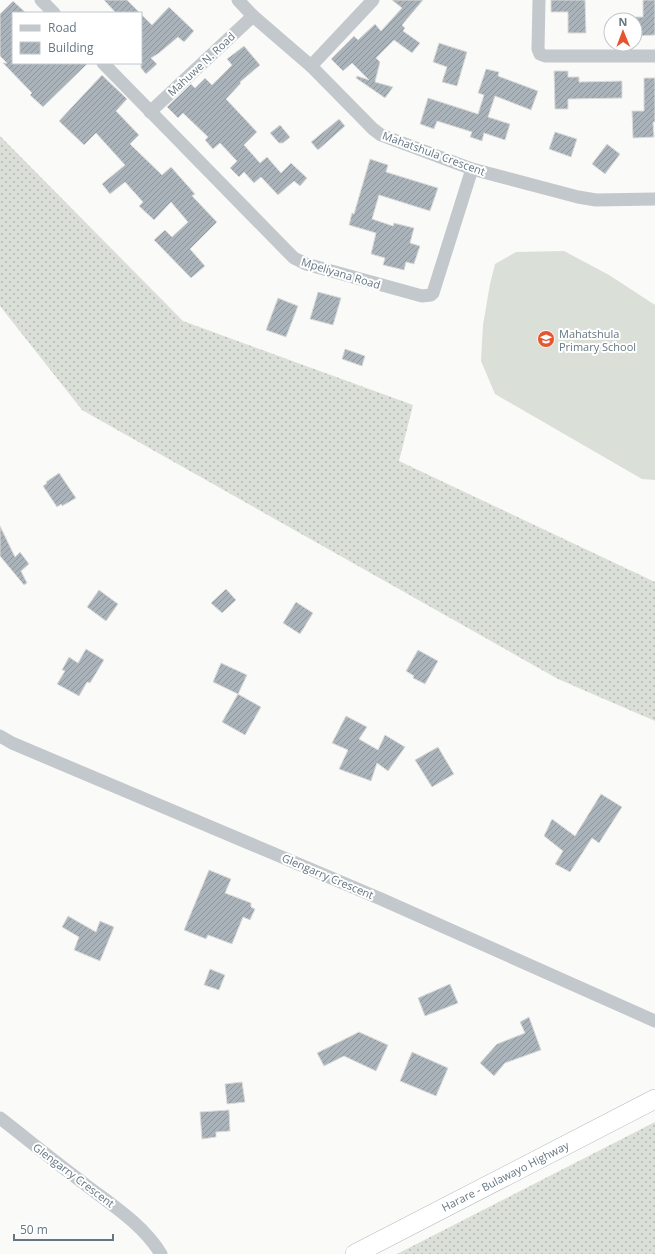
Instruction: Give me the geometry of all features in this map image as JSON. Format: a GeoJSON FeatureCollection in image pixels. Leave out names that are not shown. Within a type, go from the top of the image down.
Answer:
{"type":"FeatureCollection","features":[{"type":"Feature","properties":{"kind":"highway","name":"Harare - Bulawayo Highway"},"geometry":{"type":"LineString","coordinates":[[355,1254],[655,1099]]}},
{"type":"Feature","properties":{"kind":"street"},"geometry":{"type":"LineString","coordinates":[[42,0],[53,12]]}},
{"type":"Feature","properties":{"kind":"street","name":"Mahatshula Crescent"},"geometry":{"type":"LineString","coordinates":[[238,0],[253,16],[311,66],[381,135],[472,169],[587,199],[655,199]]}},
{"type":"Feature","properties":{"kind":"street"},"geometry":{"type":"LineString","coordinates":[[311,66],[373,0]]}},
{"type":"Feature","properties":{"kind":"street"},"geometry":{"type":"LineString","coordinates":[[539,0],[538,49],[540,54],[545,56],[655,56]]}},
{"type":"Feature","properties":{"kind":"street","name":"Mahuwe N. Road"},"geometry":{"type":"LineString","coordinates":[[150,112],[253,16]]}},
{"type":"Feature","properties":{"kind":"street","name":"Mpeliyana Road"},"geometry":{"type":"LineString","coordinates":[[104,64],[294,258],[306,264],[422,296],[428,296],[433,292],[472,169]]}},
{"type":"Feature","properties":{"kind":"street","name":"Glengarry Crescent"},"geometry":{"type":"LineString","coordinates":[[0,736],[12,743],[381,899],[655,1021]]}},
{"type":"Feature","properties":{"kind":"street","name":"Glengarry Crescent"},"geometry":{"type":"LineString","coordinates":[[0,1118],[82,1183],[117,1208],[144,1232],[161,1254]]}},
{"type":"Feature","properties":{"kind":"shaded area"},"geometry":{"type":"Polygon","coordinates":[[[0,136],[183,321],[413,405],[399,461],[655,582],[655,721],[558,679],[82,410],[0,306],[0,136]]]}},
{"type":"Feature","properties":{"kind":"shaded area"},"geometry":{"type":"Polygon","coordinates":[[[564,251],[609,275],[655,305],[655,480],[642,479],[495,394],[481,361],[483,325],[495,264],[516,252],[564,251]]]}},
{"type":"Feature","properties":{"kind":"shaded area"},"geometry":{"type":"Polygon","coordinates":[[[655,1122],[655,1254],[397,1254],[655,1122]]]}},
{"type":"Feature","properties":{"kind":"building"},"geometry":{"type":"Polygon","coordinates":[[[104,0],[127,0],[139,12],[115,12],[104,0]]]}},
{"type":"Feature","properties":{"kind":"building"},"geometry":{"type":"Polygon","coordinates":[[[392,0],[423,0],[402,25],[405,28],[403,31],[420,43],[412,53],[394,40],[376,58],[380,62],[375,82],[393,87],[385,98],[356,78],[357,76],[369,80],[352,63],[343,71],[331,59],[354,36],[358,40],[375,24],[381,31],[402,8],[392,0]]]}},
{"type":"Feature","properties":{"kind":"building"},"geometry":{"type":"Polygon","coordinates":[[[551,0],[585,0],[586,33],[568,33],[568,12],[551,12],[551,0]]]}},
{"type":"Feature","properties":{"kind":"building"},"geometry":{"type":"Polygon","coordinates":[[[643,0],[655,0],[655,35],[643,36],[643,0]]]}},
{"type":"Feature","properties":{"kind":"building"},"geometry":{"type":"Polygon","coordinates":[[[13,1],[25,12],[12,12],[12,64],[87,64],[43,107],[30,95],[32,93],[3,63],[7,63],[0,56],[0,14],[13,1]]]}},
{"type":"Feature","properties":{"kind":"building"},"geometry":{"type":"Polygon","coordinates":[[[169,7],[194,31],[184,42],[178,37],[151,58],[157,64],[146,74],[141,68],[142,15],[152,25],[169,7]]]}},
{"type":"Feature","properties":{"kind":"building"},"geometry":{"type":"Polygon","coordinates":[[[439,43],[467,52],[457,86],[442,82],[447,67],[433,62],[439,43]]]}},
{"type":"Feature","properties":{"kind":"building"},"geometry":{"type":"Polygon","coordinates":[[[244,46],[260,65],[240,82],[241,83],[226,99],[257,132],[244,145],[260,163],[267,157],[281,173],[291,163],[307,178],[300,186],[294,181],[278,195],[261,177],[254,183],[244,172],[239,177],[230,168],[237,161],[220,143],[213,149],[205,140],[208,137],[183,113],[178,118],[167,107],[191,84],[195,88],[205,78],[212,85],[232,65],[227,59],[244,46]]]}},
{"type":"Feature","properties":{"kind":"building"},"geometry":{"type":"Polygon","coordinates":[[[486,69],[499,72],[498,76],[538,91],[531,110],[495,96],[488,117],[510,124],[505,140],[484,133],[482,141],[470,137],[472,132],[437,121],[434,129],[420,124],[428,98],[478,114],[484,95],[478,93],[486,69]]]}},
{"type":"Feature","properties":{"kind":"building"},"geometry":{"type":"Polygon","coordinates":[[[554,71],[568,71],[568,77],[579,77],[579,82],[622,81],[622,98],[568,99],[568,109],[555,109],[554,71]]]}},
{"type":"Feature","properties":{"kind":"building"},"geometry":{"type":"Polygon","coordinates":[[[102,75],[127,99],[116,111],[139,135],[130,144],[162,175],[171,167],[195,194],[192,196],[217,222],[190,249],[205,266],[191,278],[154,240],[165,230],[172,237],[188,222],[171,202],[154,220],[139,206],[143,202],[125,182],[110,194],[102,184],[125,165],[96,133],[84,145],[59,121],[102,75]]]}},
{"type":"Feature","properties":{"kind":"building"},"geometry":{"type":"Polygon","coordinates":[[[644,78],[655,78],[655,122],[653,122],[654,137],[633,138],[632,111],[644,111],[644,78]]]}},
{"type":"Feature","properties":{"kind":"building"},"geometry":{"type":"Polygon","coordinates":[[[339,119],[345,126],[318,150],[311,142],[339,119]]]}},
{"type":"Feature","properties":{"kind":"building"},"geometry":{"type":"Polygon","coordinates":[[[280,125],[290,137],[283,143],[279,143],[270,133],[280,125]]]}},
{"type":"Feature","properties":{"kind":"building"},"geometry":{"type":"Polygon","coordinates":[[[555,132],[577,139],[571,157],[549,149],[555,132]]]}},
{"type":"Feature","properties":{"kind":"building"},"geometry":{"type":"Polygon","coordinates":[[[607,144],[620,154],[605,174],[592,164],[607,144]]]}},
{"type":"Feature","properties":{"kind":"building"},"geometry":{"type":"Polygon","coordinates":[[[370,159],[388,165],[386,172],[438,188],[430,211],[379,195],[372,219],[393,226],[394,223],[414,228],[410,243],[420,246],[414,264],[406,262],[404,270],[383,265],[385,258],[371,254],[376,233],[349,225],[352,213],[354,214],[370,159]]]}},
{"type":"Feature","properties":{"kind":"building"},"geometry":{"type":"Polygon","coordinates":[[[318,292],[341,298],[333,325],[310,319],[318,292]]]}},
{"type":"Feature","properties":{"kind":"building"},"geometry":{"type":"Polygon","coordinates":[[[278,298],[298,306],[286,337],[266,330],[278,298]]]}},
{"type":"Feature","properties":{"kind":"building"},"geometry":{"type":"Polygon","coordinates":[[[345,349],[365,356],[362,366],[342,359],[345,349]]]}},
{"type":"Feature","properties":{"kind":"building"},"geometry":{"type":"Polygon","coordinates":[[[59,473],[76,498],[62,506],[61,504],[57,507],[43,486],[47,483],[46,482],[59,473]]]}},
{"type":"Feature","properties":{"kind":"building"},"geometry":{"type":"Polygon","coordinates":[[[0,526],[15,557],[20,552],[29,564],[21,571],[27,583],[24,585],[0,556],[0,526]]]}},
{"type":"Feature","properties":{"kind":"building"},"geometry":{"type":"Polygon","coordinates":[[[226,589],[236,600],[222,613],[211,603],[226,589]]]}},
{"type":"Feature","properties":{"kind":"building"},"geometry":{"type":"Polygon","coordinates":[[[99,590],[118,604],[106,621],[87,607],[99,590]]]}},
{"type":"Feature","properties":{"kind":"building"},"geometry":{"type":"Polygon","coordinates":[[[296,602],[313,613],[300,634],[283,623],[296,602]]]}},
{"type":"Feature","properties":{"kind":"building"},"geometry":{"type":"Polygon","coordinates":[[[86,649],[104,660],[90,683],[87,682],[79,696],[57,684],[65,671],[62,670],[69,657],[78,663],[86,649]]]}},
{"type":"Feature","properties":{"kind":"building"},"geometry":{"type":"Polygon","coordinates":[[[418,650],[438,661],[425,684],[413,678],[414,676],[406,671],[418,650]]]}},
{"type":"Feature","properties":{"kind":"building"},"geometry":{"type":"Polygon","coordinates":[[[221,663],[247,675],[238,694],[213,682],[221,663]]]}},
{"type":"Feature","properties":{"kind":"building"},"geometry":{"type":"Polygon","coordinates":[[[238,694],[261,707],[245,735],[222,722],[238,694]]]}},
{"type":"Feature","properties":{"kind":"building"},"geometry":{"type":"Polygon","coordinates":[[[346,716],[367,727],[359,739],[378,750],[385,735],[405,747],[388,771],[377,763],[371,781],[339,769],[348,750],[332,743],[346,716]]]}},
{"type":"Feature","properties":{"kind":"building"},"geometry":{"type":"Polygon","coordinates":[[[438,747],[454,774],[432,787],[415,760],[438,747]]]}},
{"type":"Feature","properties":{"kind":"building"},"geometry":{"type":"Polygon","coordinates":[[[601,794],[622,807],[599,843],[592,838],[570,872],[555,864],[563,851],[544,836],[552,819],[575,836],[601,794]]]}},
{"type":"Feature","properties":{"kind":"building"},"geometry":{"type":"Polygon","coordinates":[[[209,870],[231,879],[225,893],[251,903],[251,907],[255,909],[250,920],[243,917],[232,944],[208,935],[206,939],[184,930],[209,870]]]}},
{"type":"Feature","properties":{"kind":"building"},"geometry":{"type":"Polygon","coordinates":[[[68,916],[96,932],[100,921],[114,927],[100,961],[74,950],[79,937],[62,927],[68,916]]]}},
{"type":"Feature","properties":{"kind":"building"},"geometry":{"type":"Polygon","coordinates":[[[210,969],[225,975],[219,990],[204,985],[210,969]]]}},
{"type":"Feature","properties":{"kind":"building"},"geometry":{"type":"Polygon","coordinates":[[[450,984],[458,1003],[425,1016],[418,998],[450,984]]]}},
{"type":"Feature","properties":{"kind":"building"},"geometry":{"type":"Polygon","coordinates":[[[529,1017],[541,1050],[505,1063],[494,1076],[480,1063],[497,1044],[525,1033],[520,1022],[529,1017]]]}},
{"type":"Feature","properties":{"kind":"building"},"geometry":{"type":"Polygon","coordinates":[[[359,1032],[388,1045],[376,1071],[344,1056],[324,1066],[317,1053],[359,1032]]]}},
{"type":"Feature","properties":{"kind":"building"},"geometry":{"type":"Polygon","coordinates":[[[412,1052],[448,1068],[436,1096],[400,1081],[412,1052]]]}},
{"type":"Feature","properties":{"kind":"building"},"geometry":{"type":"Polygon","coordinates":[[[242,1082],[245,1102],[227,1104],[225,1084],[242,1082]]]}},
{"type":"Feature","properties":{"kind":"building"},"geometry":{"type":"Polygon","coordinates":[[[229,1110],[230,1131],[216,1132],[216,1137],[202,1139],[200,1112],[229,1110]]]}},
{"type":"Feature","properties":{"kind":"place","name":"Mahatshula Primary School"},"geometry":{"type":"Point","coordinates":[546,339]}}]}
